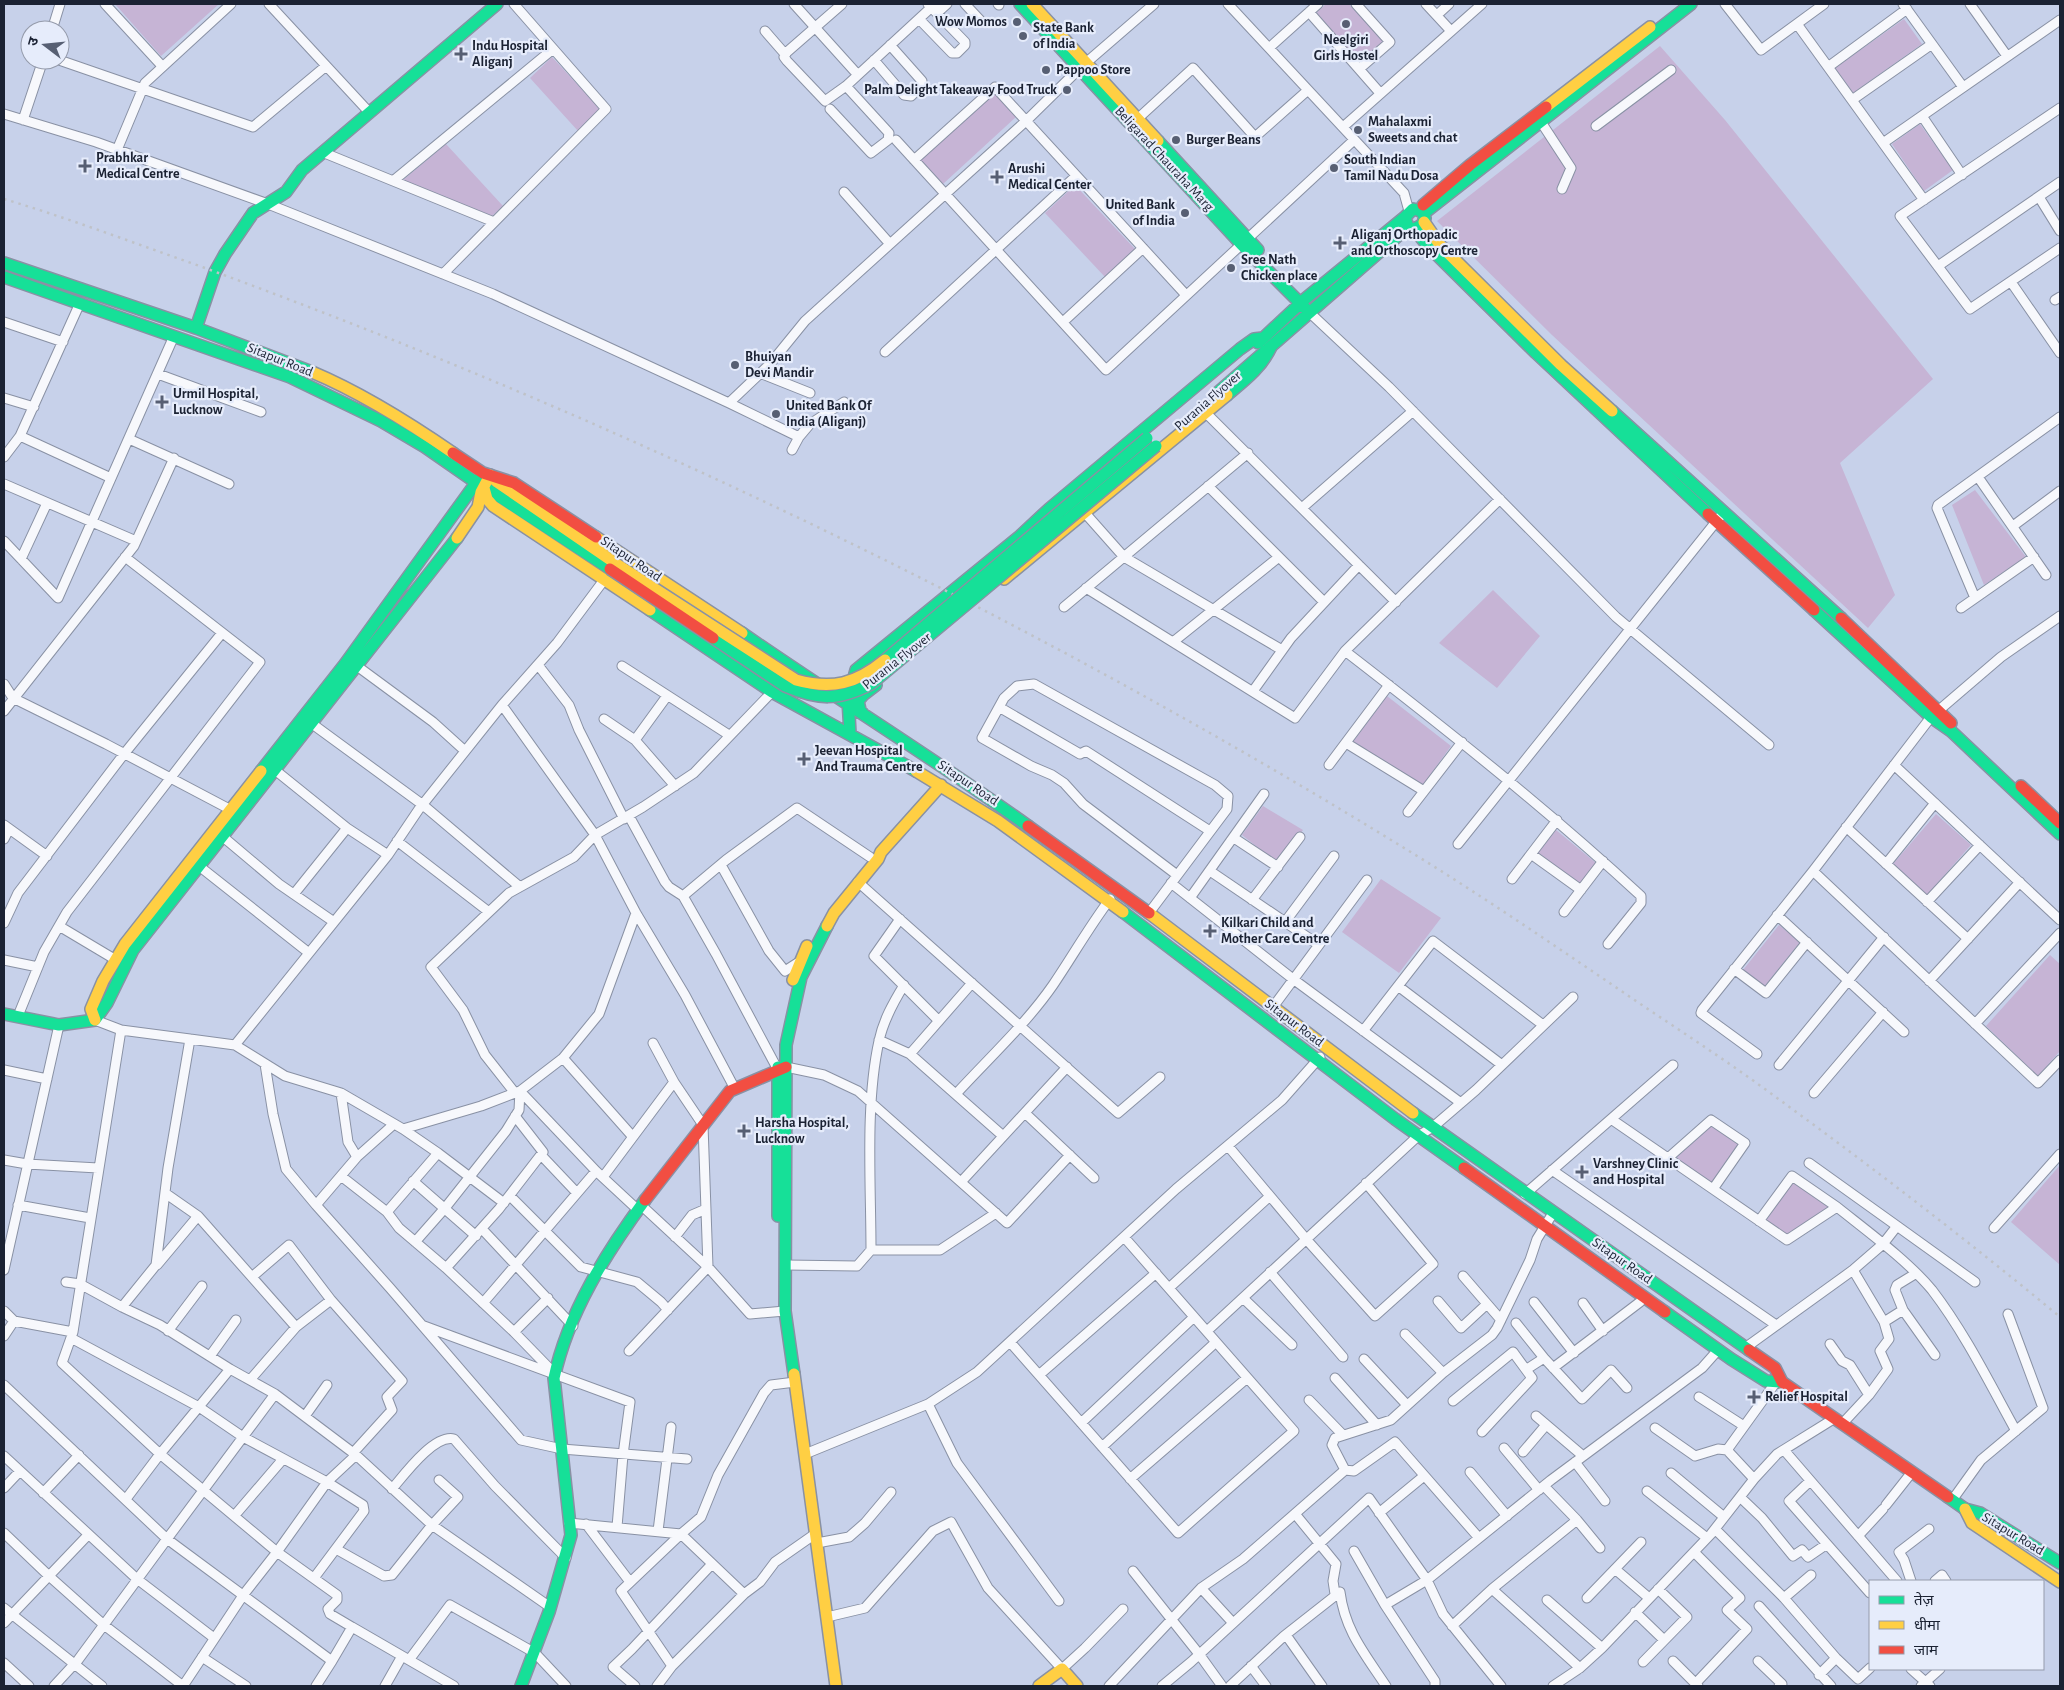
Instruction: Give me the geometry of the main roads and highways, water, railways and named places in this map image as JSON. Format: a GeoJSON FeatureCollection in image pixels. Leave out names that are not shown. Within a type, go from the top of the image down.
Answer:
{"type":"FeatureCollection","features":[{"type":"Feature","properties":{"kind":"main road"},"geometry":{"type":"LineString","coordinates":[[196,328],[214,272],[253,213],[286,192],[302,170],[322,152],[497,4]]}},
{"type":"Feature","properties":{"kind":"main road","name":"Beligarad Chauraha Marg"},"geometry":{"type":"LineString","coordinates":[[1021,4],[1084,65],[1244,242],[1302,302],[1309,312]]}},
{"type":"Feature","properties":{"kind":"main road"},"geometry":{"type":"LineString","coordinates":[[1032,4],[1084,65]]}},
{"type":"Feature","properties":{"kind":"main road"},"geometry":{"type":"LineString","coordinates":[[1267,343],[1309,312],[1489,156],[1679,4]]}},
{"type":"Feature","properties":{"kind":"main road"},"geometry":{"type":"LineString","coordinates":[[1489,156],[1541,122],[1691,4]]}},
{"type":"Feature","properties":{"kind":"main road"},"geometry":{"type":"LineString","coordinates":[[864,716],[858,707],[860,697],[897,669],[970,605],[1022,566],[1255,372],[1266,360],[1267,343],[1302,302],[1415,219]]}},
{"type":"Feature","properties":{"kind":"main road"},"geometry":{"type":"LineString","coordinates":[[1415,219],[1561,365],[1719,516],[1842,619],[1934,714],[2060,830]]}},
{"type":"Feature","properties":{"kind":"main road","name":"Sitapur Road"},"geometry":{"type":"LineString","coordinates":[[4,263],[273,356],[335,382],[405,420],[484,479],[487,499],[493,506],[610,571],[772,692],[850,733],[941,785],[998,821],[1108,901],[1418,1136],[1718,1350],[1766,1381],[1779,1382],[1953,1499],[1965,1509],[1972,1523],[2060,1582]]}},
{"type":"Feature","properties":{"kind":"main road","name":"Sitapur Road"},"geometry":{"type":"LineString","coordinates":[[6,281],[80,303],[290,377],[381,421],[484,479],[506,479],[514,483],[864,716],[953,772],[1149,913],[1525,1194],[1775,1368],[1779,1382]]}},
{"type":"Feature","properties":{"kind":"main road"},"geometry":{"type":"LineString","coordinates":[[850,733],[848,699],[856,670],[1005,548],[1240,350],[1254,339],[1267,343]]}},
{"type":"Feature","properties":{"kind":"main road","name":"Purania Flyover"},"geometry":{"type":"LineString","coordinates":[[610,571],[796,680],[811,685],[837,686],[853,682],[878,666],[1147,438],[1267,343]]}},
{"type":"Feature","properties":{"kind":"main road","name":"Purania Flyover"},"geometry":{"type":"LineString","coordinates":[[484,479],[497,482],[610,571],[785,686],[800,693],[824,698],[849,695],[871,684],[1156,446],[1267,343]]}},
{"type":"Feature","properties":{"kind":"main road"},"geometry":{"type":"LineString","coordinates":[[4,1014],[62,1025],[95,1020],[107,1003],[133,950],[200,866],[222,836],[235,812],[275,770],[466,527],[478,507],[484,479]]}},
{"type":"Feature","properties":{"kind":"main road"},"geometry":{"type":"LineString","coordinates":[[95,1020],[91,1009],[103,981],[125,944],[235,812],[484,479]]}},
{"type":"Feature","properties":{"kind":"main road"},"geometry":{"type":"LineString","coordinates":[[1005,548],[1022,566]]}},
{"type":"Feature","properties":{"kind":"main road"},"geometry":{"type":"LineString","coordinates":[[836,1686],[786,1311],[782,1027],[799,962],[827,913],[876,854],[941,785]]}},
{"type":"Feature","properties":{"kind":"main road"},"geometry":{"type":"LineString","coordinates":[[786,1311],[780,1300],[777,1105],[786,1045],[802,977],[813,950],[834,913],[878,859],[876,854]]}},
{"type":"Feature","properties":{"kind":"main road"},"geometry":{"type":"LineString","coordinates":[[4,1008],[54,1019],[62,1025]]}},
{"type":"Feature","properties":{"kind":"main road"},"geometry":{"type":"LineString","coordinates":[[521,1686],[550,1607],[566,1558],[571,1535],[555,1374],[558,1360],[585,1294],[621,1232],[730,1091],[782,1069]]}},
{"type":"Feature","properties":{"kind":"main road","name":"Sitapur Road"},"geometry":{"type":"LineString","coordinates":[[1965,1509],[1980,1513],[2060,1562]]}},
{"type":"Feature","properties":{"kind":"main road"},"geometry":{"type":"LineString","coordinates":[[1039,1686],[1062,1669],[1077,1686]]}},
{"type":"Feature","properties":{"kind":"railway"},"geometry":{"type":"LineString","coordinates":[[4,199],[76,222],[344,320],[589,422],[796,517],[899,567],[1100,672],[1298,784],[1424,860],[1533,931],[1751,1079],[1946,1225],[2060,1317]]}},
{"type":"Feature","properties":{"kind":"place","name":"Wow Momos"},"geometry":{"type":"Point","coordinates":[1017,22]}},
{"type":"Feature","properties":{"kind":"place","name":"Neelgiri Girls Hostel"},"geometry":{"type":"Point","coordinates":[1346,24]}},
{"type":"Feature","properties":{"kind":"place","name":"State Bank of India"},"geometry":{"type":"Point","coordinates":[1023,36]}},
{"type":"Feature","properties":{"kind":"place","name":"Indu Hospital Aliganj"},"geometry":{"type":"Point","coordinates":[461,54]}},
{"type":"Feature","properties":{"kind":"place","name":"Pappoo Store"},"geometry":{"type":"Point","coordinates":[1046,70]}},
{"type":"Feature","properties":{"kind":"place","name":"Palm Delight Takeaway Food Truck"},"geometry":{"type":"Point","coordinates":[1067,90]}},
{"type":"Feature","properties":{"kind":"place","name":"Mahalaxmi Sweets and chat"},"geometry":{"type":"Point","coordinates":[1358,130]}},
{"type":"Feature","properties":{"kind":"place","name":"Burger Beans"},"geometry":{"type":"Point","coordinates":[1176,140]}},
{"type":"Feature","properties":{"kind":"place","name":"Prabhkar Medical Centre"},"geometry":{"type":"Point","coordinates":[85,166]}},
{"type":"Feature","properties":{"kind":"place","name":"South Indian Tamil Nadu Dosa"},"geometry":{"type":"Point","coordinates":[1334,168]}},
{"type":"Feature","properties":{"kind":"place","name":"Arushi Medical Center"},"geometry":{"type":"Point","coordinates":[997,177]}},
{"type":"Feature","properties":{"kind":"place","name":"United Bank of India"},"geometry":{"type":"Point","coordinates":[1185,213]}},
{"type":"Feature","properties":{"kind":"place","name":"Aliganj Orthopadic and Orthoscopy Centre"},"geometry":{"type":"Point","coordinates":[1340,243]}},
{"type":"Feature","properties":{"kind":"place","name":"Sree Nath Chicken place"},"geometry":{"type":"Point","coordinates":[1231,268]}},
{"type":"Feature","properties":{"kind":"place","name":"Bhuiyan Devi Mandir"},"geometry":{"type":"Point","coordinates":[735,365]}},
{"type":"Feature","properties":{"kind":"place","name":"Urmil Hospital, Lucknow"},"geometry":{"type":"Point","coordinates":[162,402]}},
{"type":"Feature","properties":{"kind":"place","name":"United Bank Of India (Aliganj)"},"geometry":{"type":"Point","coordinates":[776,414]}},
{"type":"Feature","properties":{"kind":"place","name":"Jeevan Hospital And Trauma Centre"},"geometry":{"type":"Point","coordinates":[804,759]}},
{"type":"Feature","properties":{"kind":"place","name":"Kilkari Child and Mother Care Centre"},"geometry":{"type":"Point","coordinates":[1210,931]}},
{"type":"Feature","properties":{"kind":"place","name":"Harsha Hospital, Lucknow"},"geometry":{"type":"Point","coordinates":[744,1131]}},
{"type":"Feature","properties":{"kind":"place","name":"Varshney Clinic and Hospital"},"geometry":{"type":"Point","coordinates":[1582,1172]}},
{"type":"Feature","properties":{"kind":"place","name":"Relief Hospital"},"geometry":{"type":"Point","coordinates":[1754,1397]}}]}
